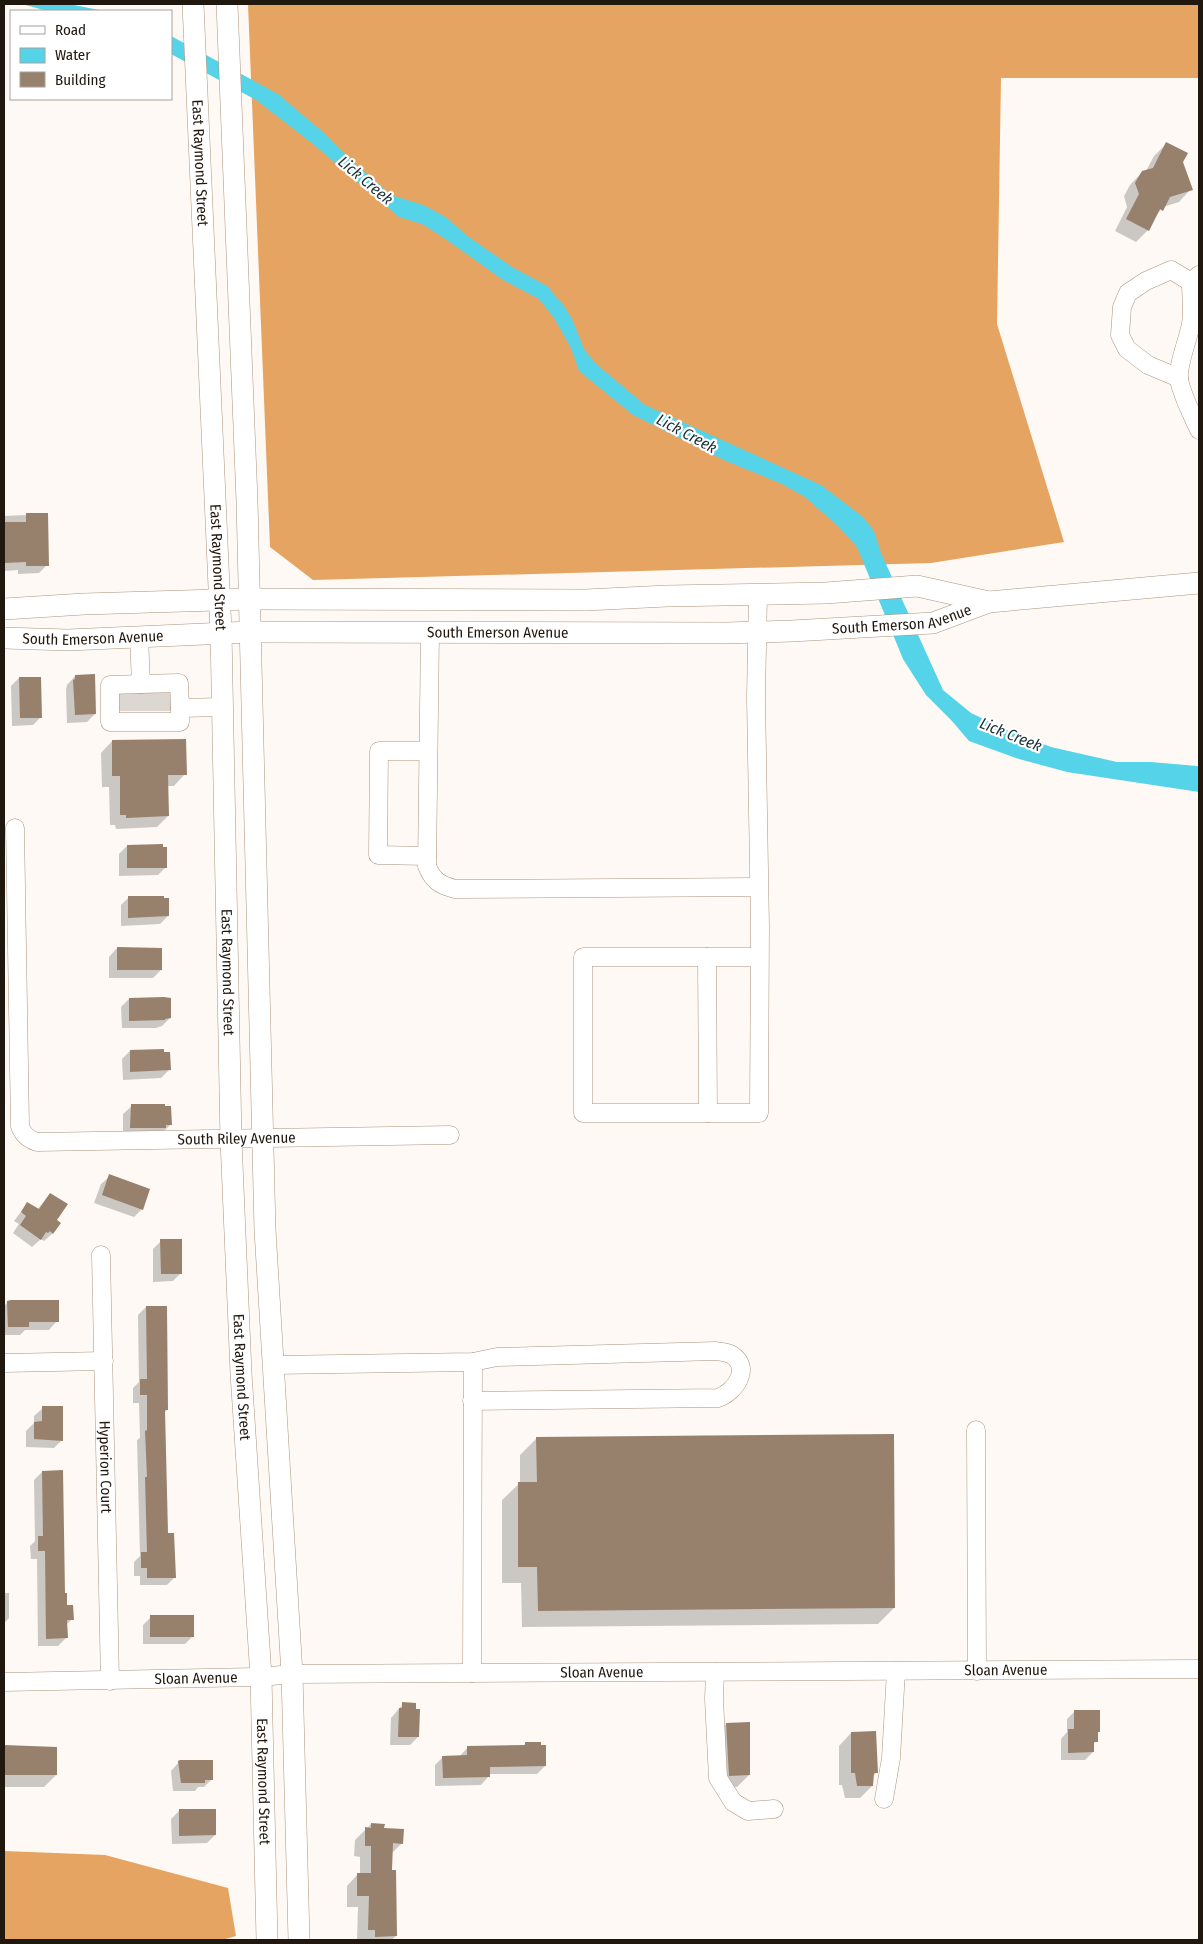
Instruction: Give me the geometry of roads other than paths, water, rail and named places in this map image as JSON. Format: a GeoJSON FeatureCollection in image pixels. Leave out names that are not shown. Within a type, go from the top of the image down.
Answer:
{"type":"FeatureCollection","features":[{"type":"Feature","properties":{"kind":"main road","name":"East Raymond Street"},"geometry":{"type":"LineString","coordinates":[[193,4],[220,600],[230,1140],[241,1373],[260,1677],[267,1940]]}},
{"type":"Feature","properties":{"kind":"main road","name":"East Raymond Street"},"geometry":{"type":"LineString","coordinates":[[227,4],[250,600],[266,1236],[292,1674],[299,1940]]}},
{"type":"Feature","properties":{"kind":"main road","name":"South Emerson Avenue"},"geometry":{"type":"LineString","coordinates":[[4,638],[68,640],[221,632],[758,633],[933,623],[989,602],[1199,583]]}},
{"type":"Feature","properties":{"kind":"main road","name":"South Emerson Avenue"},"geometry":{"type":"LineString","coordinates":[[4,609],[84,604],[220,600],[576,600],[849,592],[917,586],[989,602]]}},
{"type":"Feature","properties":{"kind":"street"},"geometry":{"type":"LineString","coordinates":[[1179,378],[1148,365],[1127,349],[1120,334],[1122,307],[1128,293],[1146,281],[1171,270],[1195,279],[1192,321],[1188,342],[1180,365],[1179,378],[1183,394],[1199,430]]}},
{"type":"Feature","properties":{"kind":"street"},"geometry":{"type":"LineString","coordinates":[[758,594],[756,698],[759,957],[759,1114],[583,1113],[583,957],[759,957]]}},
{"type":"Feature","properties":{"kind":"street"},"geometry":{"type":"LineString","coordinates":[[430,633],[427,866],[431,877],[440,885],[455,889],[758,887]]}},
{"type":"Feature","properties":{"kind":"street"},"geometry":{"type":"LineString","coordinates":[[139,636],[142,691]]}},
{"type":"Feature","properties":{"kind":"street"},"geometry":{"type":"LineString","coordinates":[[148,713],[179,683],[142,691],[110,685],[110,722],[148,713],[222,707]]}},
{"type":"Feature","properties":{"kind":"street"},"geometry":{"type":"LineString","coordinates":[[427,856],[378,855],[379,751],[428,751]]}},
{"type":"Feature","properties":{"kind":"street","name":"South Riley Avenue"},"geometry":{"type":"LineString","coordinates":[[16,828],[20,1126],[25,1136],[37,1142],[450,1135]]}},
{"type":"Feature","properties":{"kind":"street"},"geometry":{"type":"LineString","coordinates":[[707,957],[708,1113]]}},
{"type":"Feature","properties":{"kind":"street","name":"Hyperion Court"},"geometry":{"type":"LineString","coordinates":[[101,1255],[110,1681]]}},
{"type":"Feature","properties":{"kind":"street"},"geometry":{"type":"LineString","coordinates":[[273,1364],[473,1362],[497,1357],[716,1351],[731,1354],[738,1361],[740,1375],[732,1390],[727,1395],[718,1398],[472,1401]]}},
{"type":"Feature","properties":{"kind":"street"},"geometry":{"type":"LineString","coordinates":[[4,1364],[104,1361]]}},
{"type":"Feature","properties":{"kind":"street"},"geometry":{"type":"LineString","coordinates":[[472,1673],[473,1362]]}},
{"type":"Feature","properties":{"kind":"street"},"geometry":{"type":"LineString","coordinates":[[976,1430],[977,1671]]}},
{"type":"Feature","properties":{"kind":"street","name":"Sloan Avenue"},"geometry":{"type":"LineString","coordinates":[[4,1682],[260,1677],[292,1674],[1199,1670]]}},
{"type":"Feature","properties":{"kind":"street"},"geometry":{"type":"LineString","coordinates":[[884,1799],[891,1758],[896,1671]]}},
{"type":"Feature","properties":{"kind":"street"},"geometry":{"type":"LineString","coordinates":[[715,1672],[714,1699],[718,1778],[733,1802],[748,1811],[774,1809]]}},
{"type":"Feature","properties":{"kind":"water"},"geometry":{"type":"Polygon","coordinates":[[[22,4],[69,4],[99,10],[43,10],[22,4]]]}},
{"type":"Feature","properties":{"kind":"water","name":"Lick Creek"},"geometry":{"type":"Polygon","coordinates":[[[172,37],[278,94],[324,133],[353,162],[391,195],[423,205],[447,218],[466,235],[512,267],[547,286],[564,306],[572,319],[584,349],[595,363],[645,405],[821,485],[863,517],[874,531],[881,553],[943,690],[971,713],[1007,730],[1051,747],[1117,762],[1151,762],[1197,766],[1199,767],[1199,792],[1067,772],[1019,759],[969,741],[926,695],[903,659],[857,547],[839,527],[805,497],[782,484],[726,461],[633,415],[579,371],[571,348],[554,318],[539,299],[503,280],[422,224],[399,217],[313,144],[256,100],[172,55],[172,37]]]}},
{"type":"Feature","properties":{"kind":"tunnel"},"geometry":{"type":"LineString","coordinates":[[120,693],[121,712]]}},
{"type":"Feature","properties":{"kind":"tunnel"},"geometry":{"type":"LineString","coordinates":[[134,693],[134,711]]}},
{"type":"Feature","properties":{"kind":"tunnel"},"geometry":{"type":"LineString","coordinates":[[151,693],[151,711]]}},
{"type":"Feature","properties":{"kind":"tunnel"},"geometry":{"type":"LineString","coordinates":[[168,693],[168,711]]}}]}
